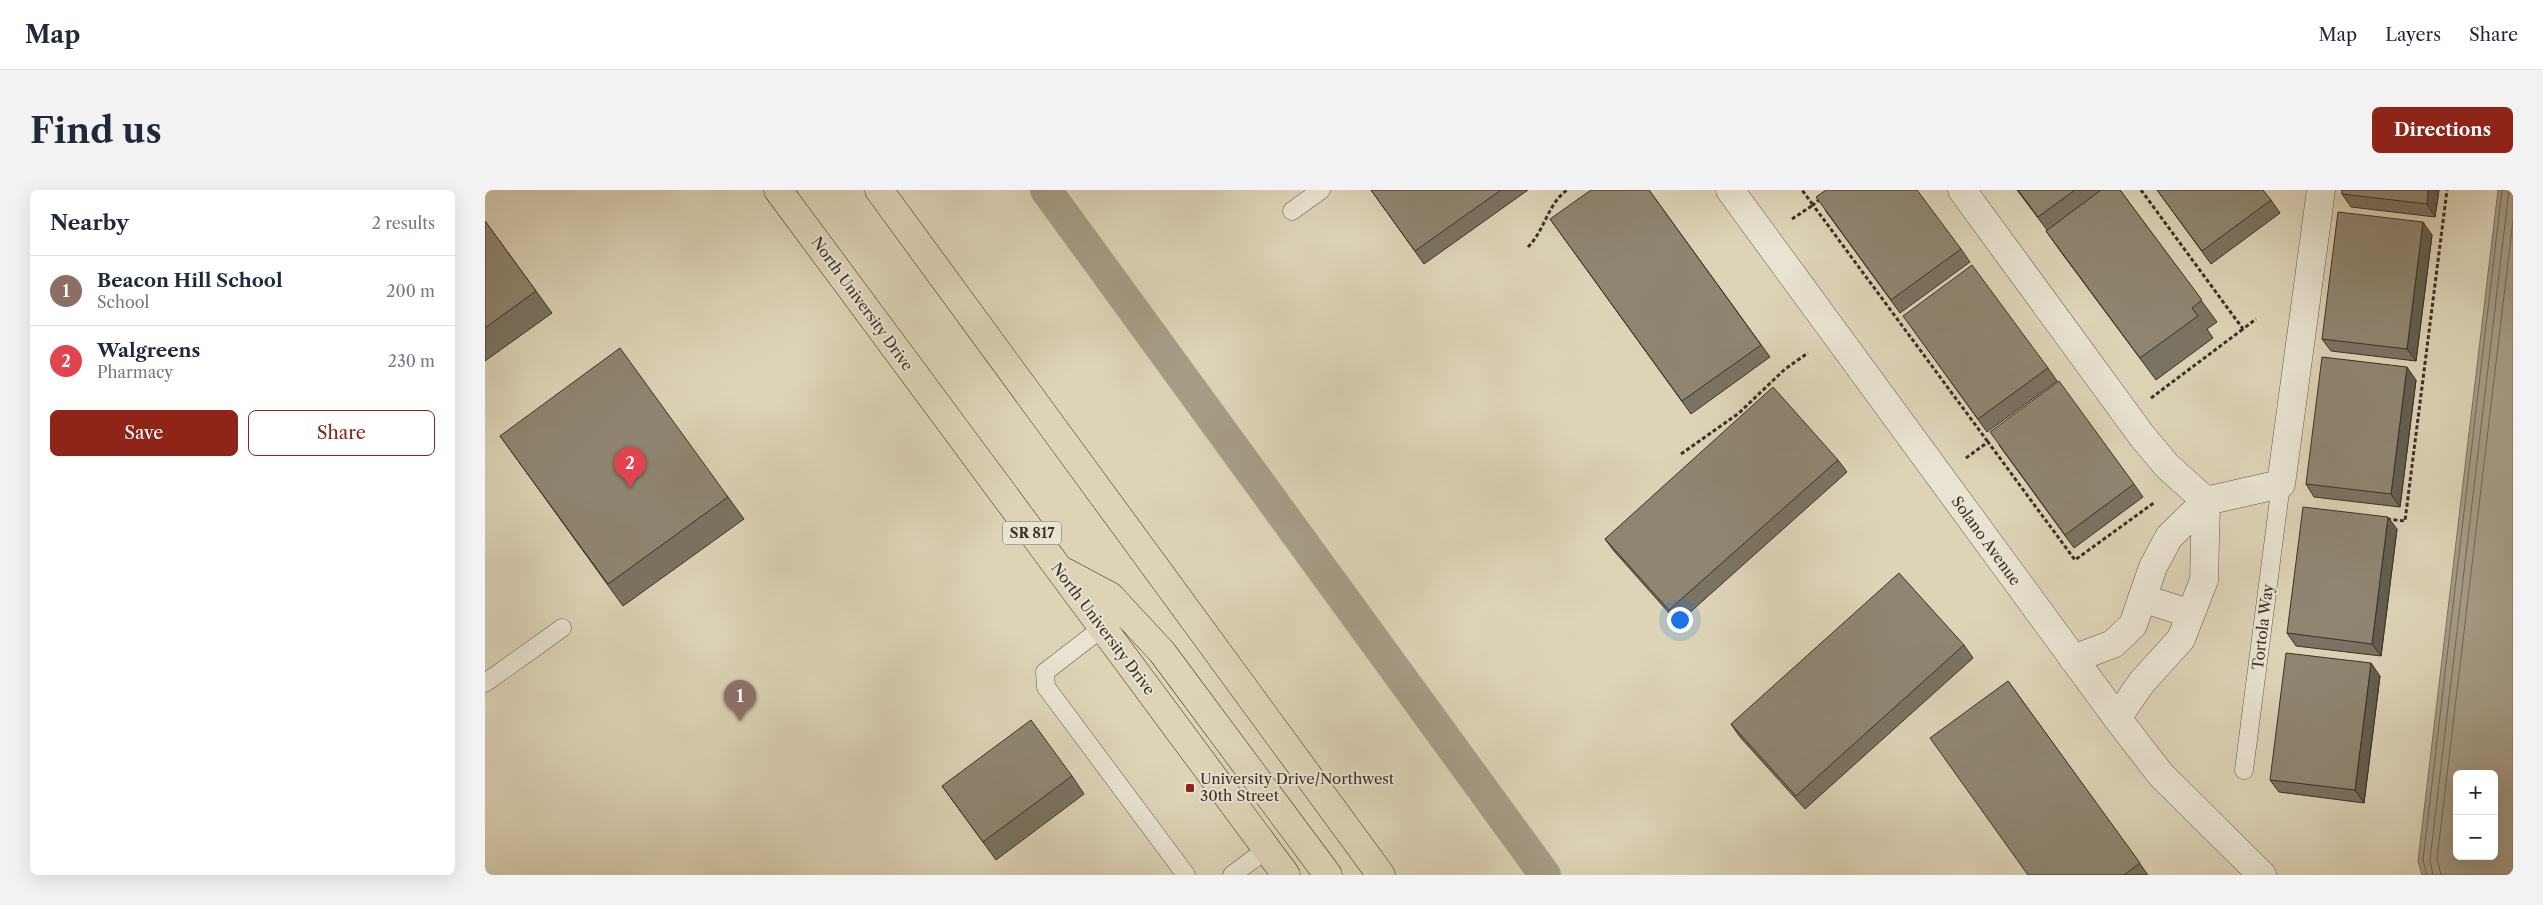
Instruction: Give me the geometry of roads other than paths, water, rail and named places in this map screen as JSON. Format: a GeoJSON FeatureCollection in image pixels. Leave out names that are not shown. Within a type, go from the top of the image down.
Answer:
{"type":"FeatureCollection","features":[{"type":"Feature","properties":{"kind":"main road","name":"North University Drive"},"geometry":{"type":"LineString","coordinates":[[778,190],[1286,875]]}},
{"type":"Feature","properties":{"kind":"main road"},"geometry":{"type":"LineString","coordinates":[[879,190],[1381,875]]}},
{"type":"Feature","properties":{"kind":"main road"},"geometry":{"type":"LineString","coordinates":[[1058,568],[1110,596],[1162,652],[1328,875]]}},
{"type":"Feature","properties":{"kind":"street","name":"Solano Avenue"},"geometry":{"type":"LineString","coordinates":[[1730,190],[2073,659],[2161,775],[2262,875]]}},
{"type":"Feature","properties":{"kind":"street"},"geometry":{"type":"LineString","coordinates":[[1962,190],[2142,436],[2167,466],[2206,501],[2204,580],[2181,639],[2142,682],[2117,718]]}},
{"type":"Feature","properties":{"kind":"street"},"geometry":{"type":"LineString","coordinates":[[2073,659],[2113,644],[2133,625],[2153,567],[2169,537],[2206,501],[2281,484],[2321,190]]}},
{"type":"Feature","properties":{"kind":"street"},"geometry":{"type":"LineString","coordinates":[[2141,598],[2191,614]]}},
{"type":"Feature","properties":{"kind":"lane"},"geometry":{"type":"LineString","coordinates":[[1292,211],[1321,190]]}},
{"type":"Feature","properties":{"kind":"lane","name":"Tortola Way"},"geometry":{"type":"LineString","coordinates":[[2244,770],[2281,484]]}},
{"type":"Feature","properties":{"kind":"lane"},"geometry":{"type":"LineString","coordinates":[[485,683],[562,628]]}},
{"type":"Feature","properties":{"kind":"lane"},"geometry":{"type":"LineString","coordinates":[[1102,628],[1045,672],[1045,687],[1186,875]]}},
{"type":"Feature","properties":{"kind":"lane"},"geometry":{"type":"LineString","coordinates":[[1232,875],[1267,849]]}},
{"type":"Feature","properties":{"kind":"water"},"geometry":{"type":"Polygon","coordinates":[[[2498,190],[2513,190],[2513,875],[2422,875],[2418,861],[2498,190]]]}},
{"type":"Feature","properties":{"kind":"waterway"},"geometry":{"type":"LineString","coordinates":[[1046,190],[1545,875]]}},
{"type":"Feature","properties":{"kind":"place","name":"Walgreens"},"geometry":{"type":"Point","coordinates":[630,488]}},
{"type":"Feature","properties":{"kind":"place","name":"Beacon Hill School"},"geometry":{"type":"Point","coordinates":[740,721]}},
{"type":"Feature","properties":{"kind":"place","name":"University Drive/Northwest 30th Street"},"geometry":{"type":"Point","coordinates":[1190,788]}}]}
